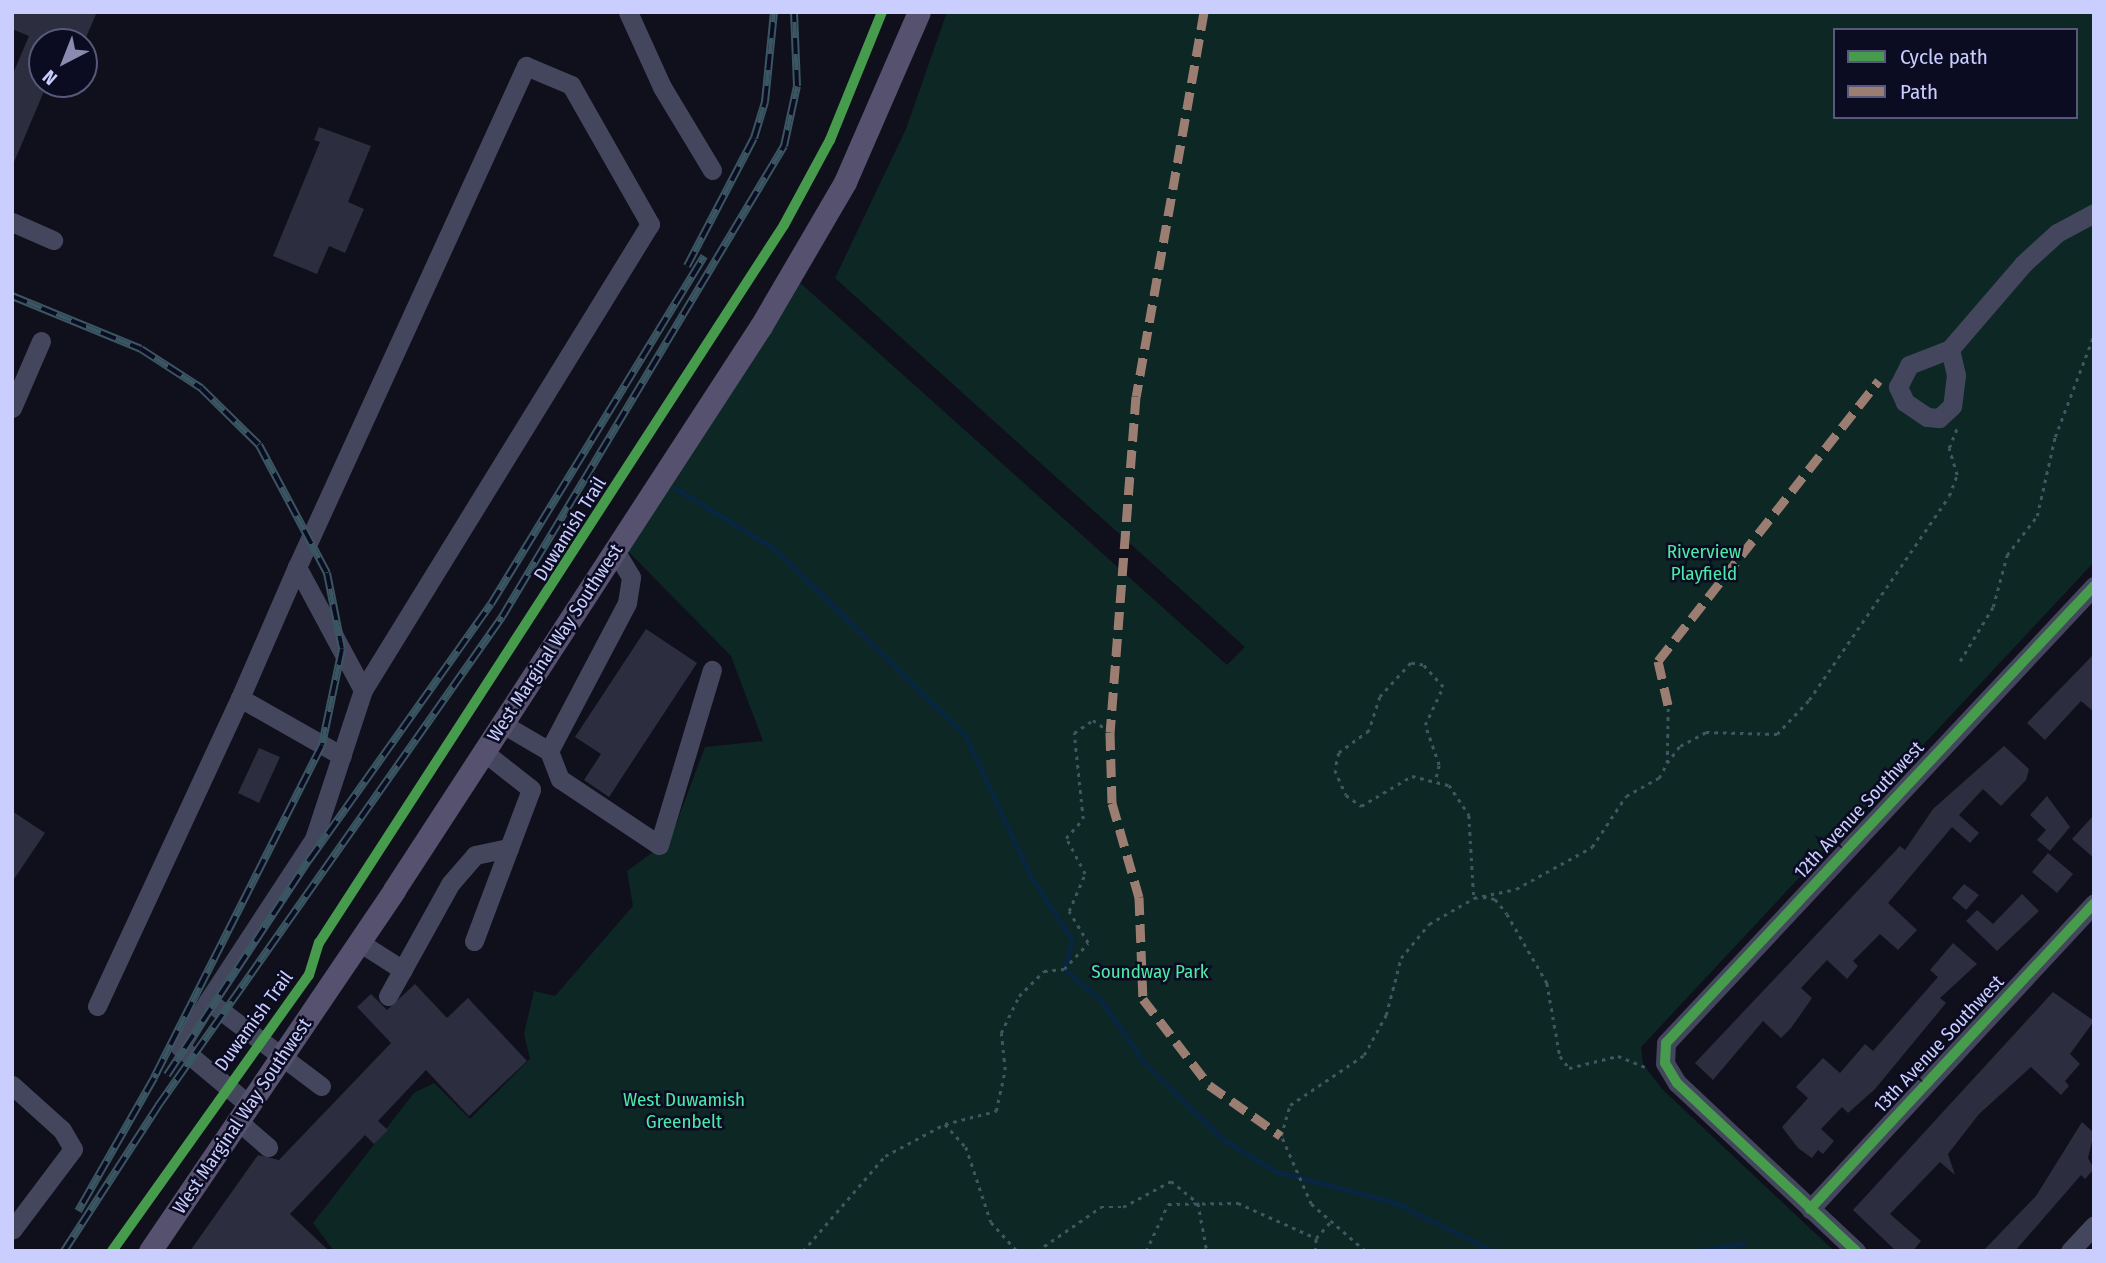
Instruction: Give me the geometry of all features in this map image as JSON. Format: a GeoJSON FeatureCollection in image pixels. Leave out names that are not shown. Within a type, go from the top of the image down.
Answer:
{"type":"FeatureCollection","features":[{"type":"Feature","properties":{"kind":"main road","name":"West Marginal Way Southwest"},"geometry":{"type":"LineString","coordinates":[[150,1251],[484,752],[806,253],[882,109],[919,12]]}},
{"type":"Feature","properties":{"kind":"street"},"geometry":{"type":"LineString","coordinates":[[628,12],[662,87],[712,170]]}},
{"type":"Feature","properties":{"kind":"street"},"geometry":{"type":"LineString","coordinates":[[97,1006],[240,698],[526,66],[571,85],[650,224],[363,690],[314,839],[180,1047],[244,1113],[268,1147]]}},
{"type":"Feature","properties":{"kind":"street"},"geometry":{"type":"LineString","coordinates":[[1950,349],[2023,264],[2057,233],[2094,213]]}},
{"type":"Feature","properties":{"kind":"street"},"geometry":{"type":"LineString","coordinates":[[12,222],[52,240]]}},
{"type":"Feature","properties":{"kind":"street"},"geometry":{"type":"LineString","coordinates":[[12,408],[41,341]]}},
{"type":"Feature","properties":{"kind":"street"},"geometry":{"type":"LineString","coordinates":[[549,751],[627,603],[631,578],[615,550]]}},
{"type":"Feature","properties":{"kind":"street"},"geometry":{"type":"LineString","coordinates":[[298,567],[363,690]]}},
{"type":"Feature","properties":{"kind":"street","name":"12th Avenue Southwest"},"geometry":{"type":"LineString","coordinates":[[1666,1065],[1663,1050],[1673,1033],[2094,586]]}},
{"type":"Feature","properties":{"kind":"street"},"geometry":{"type":"LineString","coordinates":[[501,723],[549,751],[560,779],[659,845],[712,670]]}},
{"type":"Feature","properties":{"kind":"street"},"geometry":{"type":"LineString","coordinates":[[240,698],[342,755]]}},
{"type":"Feature","properties":{"kind":"street"},"geometry":{"type":"LineString","coordinates":[[474,941],[531,789],[484,752]]}},
{"type":"Feature","properties":{"kind":"street"},"geometry":{"type":"LineString","coordinates":[[388,996],[450,884],[475,855],[509,848]]}},
{"type":"Feature","properties":{"kind":"street","name":"13th Avenue Southwest"},"geometry":{"type":"LineString","coordinates":[[1810,1209],[2094,903]]}},
{"type":"Feature","properties":{"kind":"street"},"geometry":{"type":"LineString","coordinates":[[359,942],[403,970]]}},
{"type":"Feature","properties":{"kind":"street"},"geometry":{"type":"LineString","coordinates":[[208,1001],[284,1054],[321,1086]]}},
{"type":"Feature","properties":{"kind":"street"},"geometry":{"type":"LineString","coordinates":[[1666,1065],[1692,1098],[1856,1251]]}},
{"type":"Feature","properties":{"kind":"street"},"geometry":{"type":"LineString","coordinates":[[12,1085],[62,1130],[74,1149],[12,1230]]}},
{"type":"Feature","properties":{"kind":"street"},"geometry":{"type":"LineString","coordinates":[[2070,1251],[2094,1225]]}},
{"type":"Feature","properties":{"kind":"path"},"geometry":{"type":"LineString","coordinates":[[1960,661],[1993,607],[2007,555],[2036,516],[2063,412],[2094,335]]}},
{"type":"Feature","properties":{"kind":"path"},"geometry":{"type":"LineString","coordinates":[[1365,1251],[1311,1203],[1281,1136],[1290,1105],[1364,1055],[1386,1015],[1401,958],[1429,924],[1474,898],[1516,889],[1592,847],[1626,796],[1659,778],[1680,746],[1706,732],[1777,734],[1809,700],[1949,496],[1957,475],[1950,448],[1960,419]]}},
{"type":"Feature","properties":{"kind":"path"},"geometry":{"type":"LineString","coordinates":[[1436,777],[1440,765],[1425,725],[1443,687],[1423,665],[1411,663],[1380,696],[1369,731],[1339,753],[1335,771],[1346,795],[1360,806],[1412,776],[1436,777],[1449,785],[1469,816],[1474,898]]}},
{"type":"Feature","properties":{"kind":"path"},"geometry":{"type":"LineString","coordinates":[[1667,763],[1668,705]]}},
{"type":"Feature","properties":{"kind":"path"},"geometry":{"type":"LineString","coordinates":[[803,1251],[886,1156],[945,1124],[996,1111],[1005,1070],[1001,1033],[1019,996],[1044,971],[1064,969],[1088,943],[1069,911],[1085,874],[1066,838],[1083,819],[1074,733],[1093,720],[1110,732]]}},
{"type":"Feature","properties":{"kind":"path"},"geometry":{"type":"LineString","coordinates":[[1481,896],[1495,899],[1507,914],[1547,983],[1560,1056],[1569,1068],[1618,1056],[1656,1075],[1666,1065]]}},
{"type":"Feature","properties":{"kind":"path"},"geometry":{"type":"LineString","coordinates":[[945,1124],[966,1147],[991,1222],[1017,1251]]}},
{"type":"Feature","properties":{"kind":"path"},"geometry":{"type":"LineString","coordinates":[[1037,1251],[1101,1207],[1123,1207],[1171,1181],[1198,1203],[1207,1251]]}},
{"type":"Feature","properties":{"kind":"path"},"geometry":{"type":"LineString","coordinates":[[1146,1251],[1168,1204],[1238,1203],[1316,1238]]}},
{"type":"Feature","properties":{"kind":"path"},"geometry":{"type":"LineString","coordinates":[[1315,1251],[1316,1238],[1332,1220]]}},
{"type":"Feature","properties":{"kind":"green space"},"geometry":{"type":"Polygon","coordinates":[[[947,12],[2094,12],[2094,562],[1641,1047],[1643,1064],[1662,1089],[1834,1251],[334,1251],[313,1223],[414,1093],[434,1083],[470,1119],[530,1059],[524,1034],[534,991],[555,996],[633,906],[627,871],[670,840],[705,747],[763,741],[731,656],[624,547],[797,280],[1227,665],[1245,647],[835,278],[906,129],[947,12]]]}},
{"type":"Feature","properties":{"kind":"building"},"geometry":{"type":"Polygon","coordinates":[[[12,12],[97,12],[90,28],[28,28],[28,36],[12,29],[12,12]]]}},
{"type":"Feature","properties":{"kind":"building"},"geometry":{"type":"Polygon","coordinates":[[[28,38],[28,98],[41,98],[12,167],[12,76],[28,38]]]}},
{"type":"Feature","properties":{"kind":"building"},"geometry":{"type":"Polygon","coordinates":[[[319,127],[371,146],[348,202],[364,209],[345,253],[329,246],[317,274],[273,256],[320,142],[314,140],[319,127]]]}},
{"type":"Feature","properties":{"kind":"building"},"geometry":{"type":"Polygon","coordinates":[[[646,629],[697,663],[609,797],[584,780],[601,754],[575,737],[646,629]]]}},
{"type":"Feature","properties":{"kind":"building"},"geometry":{"type":"Polygon","coordinates":[[[2094,654],[2094,712],[2081,701],[2045,740],[2027,723],[2094,654]]]}},
{"type":"Feature","properties":{"kind":"building"},"geometry":{"type":"Polygon","coordinates":[[[2004,746],[2029,769],[2026,780],[2001,806],[1983,789],[1959,815],[1979,833],[1970,843],[1952,827],[1888,903],[1917,930],[1898,950],[1880,934],[1853,961],[1858,966],[1847,979],[1827,960],[1801,988],[1812,998],[1791,1028],[1781,1038],[1763,1021],[1713,1080],[1695,1063],[1900,846],[1905,850],[1933,809],[2004,746]]]}},
{"type":"Feature","properties":{"kind":"building"},"geometry":{"type":"Polygon","coordinates":[[[259,748],[280,757],[259,803],[238,793],[259,748]]]}},
{"type":"Feature","properties":{"kind":"building"},"geometry":{"type":"Polygon","coordinates":[[[2047,796],[2070,827],[2050,851],[2037,840],[2046,830],[2030,815],[2047,796]]]}},
{"type":"Feature","properties":{"kind":"building"},"geometry":{"type":"Polygon","coordinates":[[[12,811],[45,833],[12,882],[12,811]]]}},
{"type":"Feature","properties":{"kind":"building"},"geometry":{"type":"Polygon","coordinates":[[[2094,815],[2094,858],[2072,839],[2094,815]]]}},
{"type":"Feature","properties":{"kind":"building"},"geometry":{"type":"Polygon","coordinates":[[[2048,853],[2073,874],[2057,893],[2032,872],[2048,853]]]}},
{"type":"Feature","properties":{"kind":"building"},"geometry":{"type":"Polygon","coordinates":[[[1964,884],[1979,895],[1966,910],[1952,898],[1964,884]]]}},
{"type":"Feature","properties":{"kind":"building"},"geometry":{"type":"Polygon","coordinates":[[[2022,894],[2039,911],[1997,951],[1966,921],[1977,910],[1993,924],[2022,894]]]}},
{"type":"Feature","properties":{"kind":"building"},"geometry":{"type":"Polygon","coordinates":[[[1953,943],[1977,964],[1940,998],[1946,1003],[1875,1089],[1848,1113],[1842,1107],[1821,1129],[1834,1141],[1823,1154],[1818,1150],[1812,1158],[1798,1148],[1782,1127],[1808,1098],[1796,1087],[1823,1058],[1840,1073],[1865,1044],[1873,1051],[1938,977],[1930,970],[1953,943]]]}},
{"type":"Feature","properties":{"kind":"building"},"geometry":{"type":"Polygon","coordinates":[[[415,984],[447,1018],[468,998],[527,1061],[469,1116],[426,1070],[378,1121],[388,1130],[374,1144],[365,1135],[290,1214],[329,1251],[190,1251],[258,1155],[279,1160],[391,1043],[357,1007],[371,994],[387,1010],[415,984]]]}},
{"type":"Feature","properties":{"kind":"building"},"geometry":{"type":"Polygon","coordinates":[[[2053,992],[2094,1021],[2070,1054],[2080,1064],[2065,1081],[2069,1086],[2061,1095],[2031,1067],[1979,1114],[1948,1154],[1955,1175],[1940,1162],[1890,1214],[1921,1241],[1913,1251],[1896,1251],[1853,1210],[2053,992]]]}},
{"type":"Feature","properties":{"kind":"building"},"geometry":{"type":"Polygon","coordinates":[[[2082,1122],[2094,1133],[2088,1158],[2094,1169],[2085,1179],[2081,1175],[2015,1251],[1983,1251],[2036,1196],[2082,1122]]]}},
{"type":"Feature","properties":{"kind":"waterway"},"geometry":{"type":"LineString","coordinates":[[675,488],[776,550],[965,735],[1031,877],[1072,940],[1064,969],[1100,999],[1143,1061],[1221,1138],[1275,1171],[1393,1202],[1493,1251]]}},
{"type":"Feature","properties":{"kind":"waterway"},"geometry":{"type":"LineString","coordinates":[[1696,1251],[1745,1243]]}},
{"type":"Feature","properties":{"kind":"railway"},"geometry":{"type":"LineString","coordinates":[[687,266],[754,138],[765,102],[774,12]]}},
{"type":"Feature","properties":{"kind":"railway"},"geometry":{"type":"LineString","coordinates":[[64,1251],[158,1106],[502,617],[784,146],[797,86],[794,12]]}},
{"type":"Feature","properties":{"kind":"railway"},"geometry":{"type":"LineString","coordinates":[[167,1075],[309,860],[491,604],[704,256]]}},
{"type":"Feature","properties":{"kind":"railway"},"geometry":{"type":"LineString","coordinates":[[12,296],[141,349],[201,388],[259,445],[327,573],[342,649],[322,745],[154,1078],[78,1211]]}},
{"type":"Feature","properties":{"kind":"marked path"},"geometry":{"type":"LineString","coordinates":[[1204,12],[1136,396],[1110,732],[1112,803],[1139,897],[1143,999],[1209,1085],[1281,1136]]}},
{"type":"Feature","properties":{"kind":"marked path"},"geometry":{"type":"LineString","coordinates":[[1668,705],[1658,661],[1879,380]]}},
{"type":"Feature","properties":{"kind":"cycle path","name":"Duwamish Trail"},"geometry":{"type":"LineString","coordinates":[[112,1251],[309,975],[319,943],[784,225],[830,140],[882,12]]}},
{"type":"Feature","properties":{"kind":"cycle path"},"geometry":{"type":"LineString","coordinates":[[1856,1251],[1677,1083],[1665,1063],[1666,1043],[2094,586]]}},
{"type":"Feature","properties":{"kind":"cycle path"},"geometry":{"type":"LineString","coordinates":[[1810,1209],[2094,903]]}},
{"type":"Feature","properties":{"kind":"park label","name":"Riverview Playfield"},"geometry":{"type":"Point","coordinates":[1704,563]}},
{"type":"Feature","properties":{"kind":"park label","name":"Soundway Park"},"geometry":{"type":"Point","coordinates":[1150,972]}},
{"type":"Feature","properties":{"kind":"park label","name":"West Duwamish Greenbelt"},"geometry":{"type":"Point","coordinates":[684,1111]}}]}
